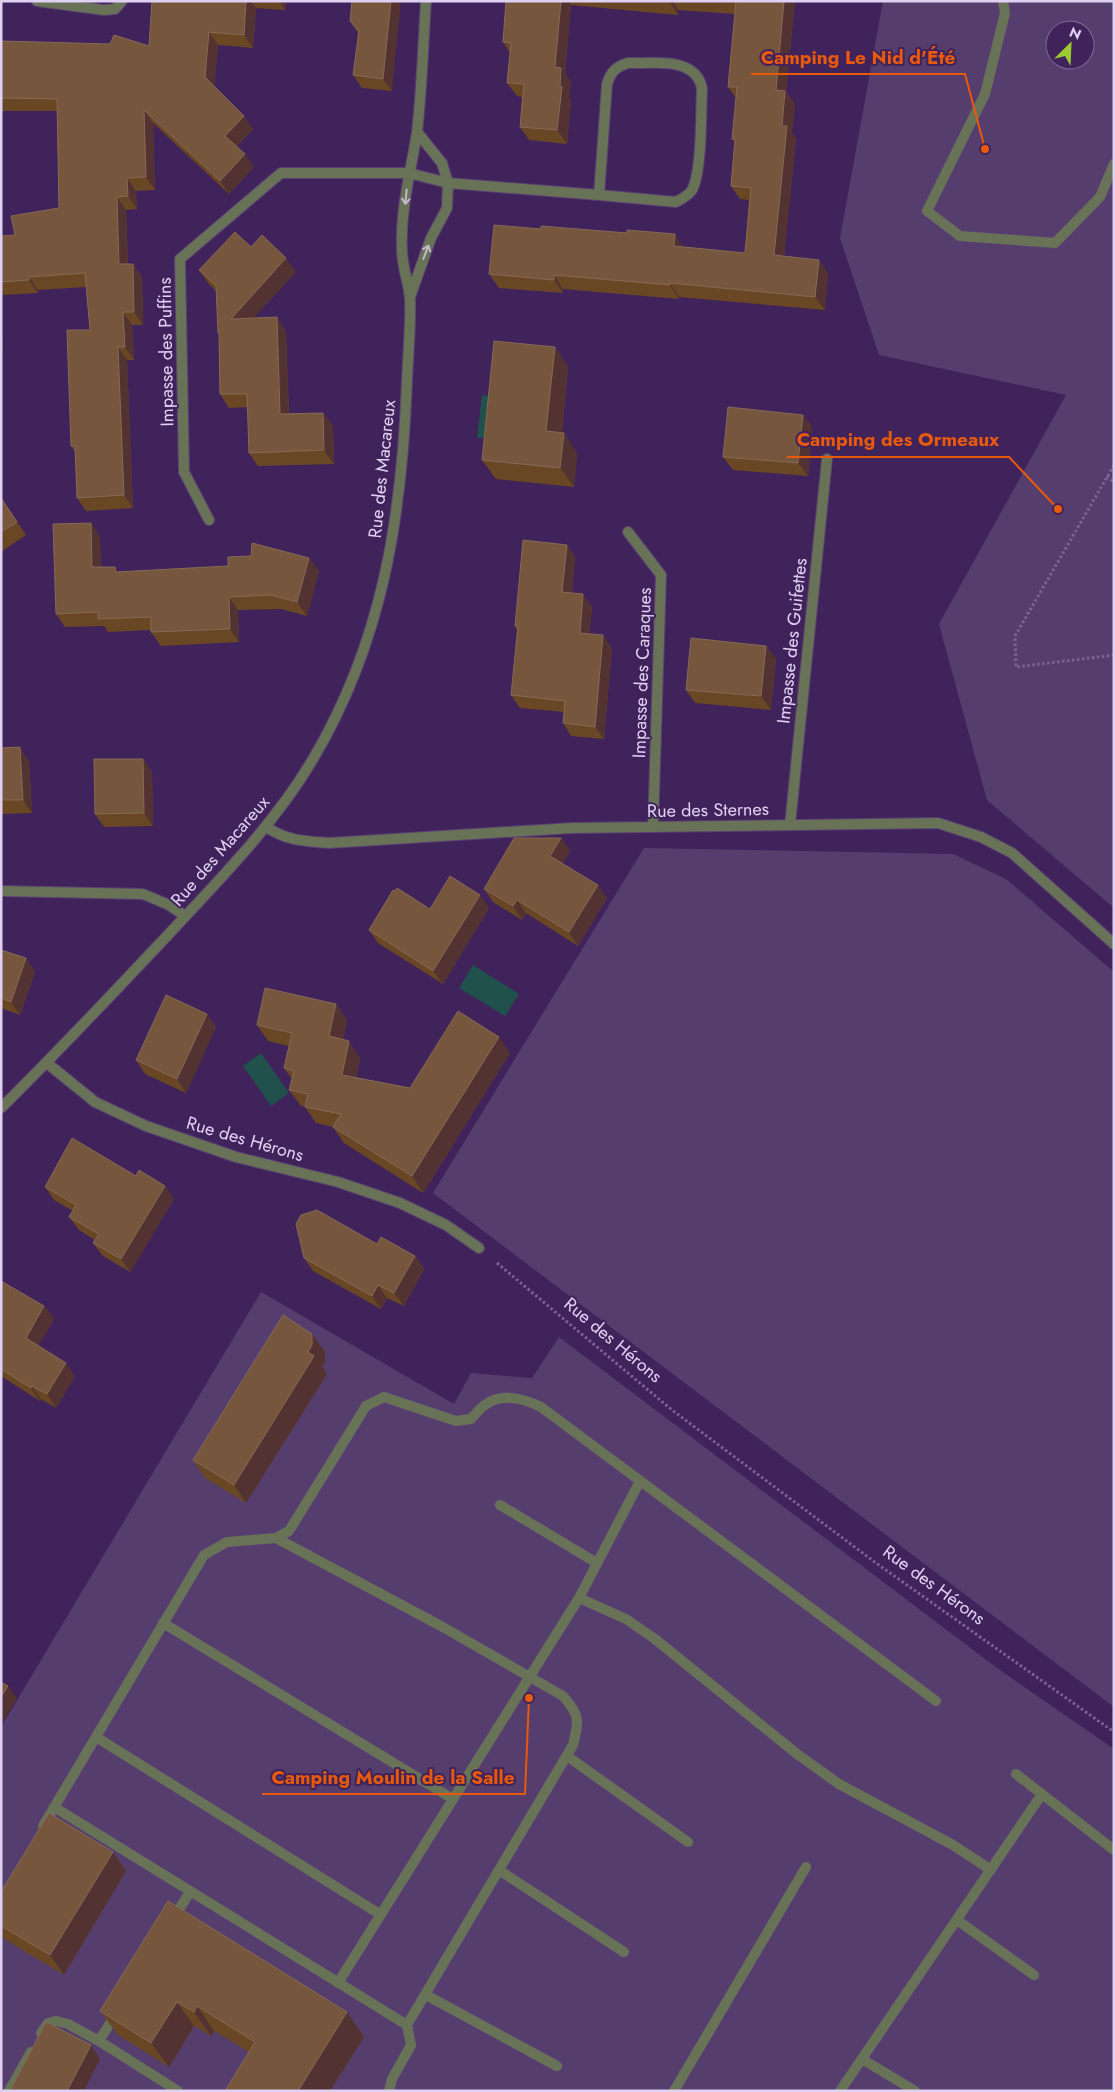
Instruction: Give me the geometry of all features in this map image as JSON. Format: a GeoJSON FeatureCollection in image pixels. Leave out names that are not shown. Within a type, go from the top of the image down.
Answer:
{"type":"FeatureCollection","features":[{"type":"Feature","properties":{"kind":"street"},"geometry":{"type":"LineString","coordinates":[[37,1],[104,10],[115,9],[122,1]]}},
{"type":"Feature","properties":{"kind":"street","name":"Rue des Macareux"},"geometry":{"type":"LineString","coordinates":[[1,1108],[47,1063],[266,827],[313,760],[344,698],[367,645],[384,582],[397,513],[405,420],[410,298],[402,250],[408,174],[417,132],[426,1]]}},
{"type":"Feature","properties":{"kind":"street"},"geometry":{"type":"LineString","coordinates":[[1003,1],[1005,13],[985,94],[926,211],[960,236],[1055,243],[1100,197],[1114,164]]}},
{"type":"Feature","properties":{"kind":"street"},"geometry":{"type":"LineString","coordinates":[[408,174],[448,183],[676,202],[687,196],[698,174],[702,88],[700,79],[692,69],[682,65],[628,63],[618,66],[610,74],[607,84],[599,195]]}},
{"type":"Feature","properties":{"kind":"street","name":"Rue des Macareux"},"geometry":{"type":"LineString","coordinates":[[410,298],[431,238],[446,208],[448,183],[442,163],[417,132]]}},
{"type":"Feature","properties":{"kind":"street","name":"Impasse des Puffins"},"geometry":{"type":"LineString","coordinates":[[209,520],[184,472],[180,259],[281,173],[408,174]]}},
{"type":"Feature","properties":{"kind":"street","name":"Impasse des Guifettes"},"geometry":{"type":"LineString","coordinates":[[790,825],[827,460]]}},
{"type":"Feature","properties":{"kind":"street","name":"Impasse des Caraques"},"geometry":{"type":"LineString","coordinates":[[628,532],[661,575],[653,827]]}},
{"type":"Feature","properties":{"kind":"street","name":"Rue des Sternes"},"geometry":{"type":"LineString","coordinates":[[266,827],[281,836],[297,841],[329,843],[572,828],[938,823],[981,837],[1012,853],[1114,944]]}},
{"type":"Feature","properties":{"kind":"street"},"geometry":{"type":"LineString","coordinates":[[1,891],[143,894],[169,905],[185,916]]}},
{"type":"Feature","properties":{"kind":"street","name":"Rue des Hérons"},"geometry":{"type":"LineString","coordinates":[[47,1063],[95,1102],[146,1126],[236,1157],[338,1182],[400,1203],[446,1225],[479,1248]]}},
{"type":"Feature","properties":{"kind":"street"},"geometry":{"type":"LineString","coordinates":[[39,1831],[204,1555],[227,1542],[276,1538],[290,1531],[366,1406],[384,1397],[456,1421],[471,1419],[485,1404],[504,1398],[528,1400],[936,1701]]}},
{"type":"Feature","properties":{"kind":"street"},"geometry":{"type":"LineString","coordinates":[[338,1983],[579,1598],[640,1481]]}},
{"type":"Feature","properties":{"kind":"street"},"geometry":{"type":"LineString","coordinates":[[500,1505],[597,1563]]}},
{"type":"Feature","properties":{"kind":"street"},"geometry":{"type":"LineString","coordinates":[[276,1538],[441,1626],[563,1696],[576,1710],[577,1728],[573,1745],[407,2025],[411,2045],[392,2079],[389,2091]]}},
{"type":"Feature","properties":{"kind":"street"},"geometry":{"type":"LineString","coordinates":[[579,1598],[626,1619],[655,1639],[797,1754],[839,1784],[954,1845],[991,1870]]}},
{"type":"Feature","properties":{"kind":"street"},"geometry":{"type":"LineString","coordinates":[[163,1623],[452,1799]]}},
{"type":"Feature","properties":{"kind":"street"},"geometry":{"type":"LineString","coordinates":[[96,1737],[381,1915]]}},
{"type":"Feature","properties":{"kind":"street"},"geometry":{"type":"LineString","coordinates":[[567,1756],[688,1842]]}},
{"type":"Feature","properties":{"kind":"street"},"geometry":{"type":"LineString","coordinates":[[1016,1774],[1114,1850]]}},
{"type":"Feature","properties":{"kind":"street"},"geometry":{"type":"LineString","coordinates":[[840,2091],[1042,1794]]}},
{"type":"Feature","properties":{"kind":"street"},"geometry":{"type":"LineString","coordinates":[[54,1808],[407,2025]]}},
{"type":"Feature","properties":{"kind":"street"},"geometry":{"type":"LineString","coordinates":[[674,2091],[806,1867]]}},
{"type":"Feature","properties":{"kind":"street"},"geometry":{"type":"LineString","coordinates":[[499,1870],[624,1952]]}},
{"type":"Feature","properties":{"kind":"street"},"geometry":{"type":"LineString","coordinates":[[170,1925],[190,1892]]}},
{"type":"Feature","properties":{"kind":"street"},"geometry":{"type":"LineString","coordinates":[[957,1920],[1034,1975]]}},
{"type":"Feature","properties":{"kind":"street"},"geometry":{"type":"LineString","coordinates":[[426,1995],[557,2066]]}},
{"type":"Feature","properties":{"kind":"street"},"geometry":{"type":"LineString","coordinates":[[99,2041],[124,2000]]}},
{"type":"Feature","properties":{"kind":"street"},"geometry":{"type":"LineString","coordinates":[[9,2091],[48,2023],[62,2021],[99,2041],[178,2091]]}},
{"type":"Feature","properties":{"kind":"street"},"geometry":{"type":"LineString","coordinates":[[862,2059],[915,2091]]}},
{"type":"Feature","properties":{"kind":"path"},"geometry":{"type":"LineString","coordinates":[[1114,465],[1016,636],[1016,667],[1114,655]]}},
{"type":"Feature","properties":{"kind":"path"},"geometry":{"type":"LineString","coordinates":[[1108,476],[1114,483]]}},
{"type":"Feature","properties":{"kind":"path","name":"Rue des Hérons"},"geometry":{"type":"LineString","coordinates":[[479,1248],[672,1410],[876,1563],[1114,1732]]}},
{"type":"Feature","properties":{"kind":"shaded area"},"geometry":{"type":"Polygon","coordinates":[[[883,1],[1114,1],[1114,908],[987,800],[939,624],[1066,395],[879,355],[840,238],[883,1]]]}},
{"type":"Feature","properties":{"kind":"shaded area"},"geometry":{"type":"Polygon","coordinates":[[[482,395],[503,397],[499,439],[477,438],[482,395]]]}},
{"type":"Feature","properties":{"kind":"shaded area"},"geometry":{"type":"Polygon","coordinates":[[[644,848],[953,854],[1006,879],[1114,972],[1114,1707],[433,1193],[644,848]]]}},
{"type":"Feature","properties":{"kind":"shaded area"},"geometry":{"type":"Polygon","coordinates":[[[473,965],[519,994],[505,1016],[459,988],[473,965]]]}},
{"type":"Feature","properties":{"kind":"shaded area"},"geometry":{"type":"Polygon","coordinates":[[[261,1053],[289,1093],[271,1106],[243,1066],[261,1053]]]}},
{"type":"Feature","properties":{"kind":"shaded area"},"geometry":{"type":"Polygon","coordinates":[[[261,1292],[454,1404],[471,1373],[532,1378],[559,1337],[997,1668],[1114,1749],[1114,2091],[1,2091],[1,1727],[261,1292]]]}},
{"type":"Feature","properties":{"kind":"building"},"geometry":{"type":"Polygon","coordinates":[[[152,1],[246,1],[244,35],[209,32],[205,77],[244,116],[225,136],[245,154],[220,181],[144,110],[146,177],[127,178],[128,196],[117,197],[119,264],[133,264],[134,312],[123,312],[125,347],[118,347],[124,495],[77,498],[75,446],[71,446],[67,330],[90,330],[85,273],[29,277],[29,280],[1,282],[1,236],[15,235],[11,216],[59,208],[57,99],[1,98],[1,41],[110,44],[114,35],[149,46],[152,1]]]}},
{"type":"Feature","properties":{"kind":"building"},"geometry":{"type":"Polygon","coordinates":[[[352,1],[391,1],[383,79],[353,75],[359,31],[350,21],[352,1]]]}},
{"type":"Feature","properties":{"kind":"building"},"geometry":{"type":"Polygon","coordinates":[[[506,1],[561,1],[555,67],[561,68],[560,87],[562,87],[557,130],[520,127],[524,84],[507,83],[511,43],[503,42],[506,1]]]}},
{"type":"Feature","properties":{"kind":"building"},"geometry":{"type":"Polygon","coordinates":[[[736,1],[784,1],[776,90],[785,91],[782,126],[787,126],[774,255],[819,260],[815,297],[670,283],[670,285],[554,275],[554,280],[489,274],[494,225],[541,229],[541,226],[627,233],[627,230],[675,234],[674,246],[745,253],[751,188],[731,186],[735,139],[732,139],[737,87],[728,87],[736,1]]]}},
{"type":"Feature","properties":{"kind":"building"},"geometry":{"type":"Polygon","coordinates":[[[235,232],[251,247],[262,235],[286,258],[231,319],[277,317],[280,414],[323,413],[324,450],[249,453],[247,394],[220,394],[216,286],[199,270],[235,232]]]}},
{"type":"Feature","properties":{"kind":"building"},"geometry":{"type":"Polygon","coordinates":[[[494,341],[555,347],[546,431],[564,433],[560,468],[482,460],[494,341]]]}},
{"type":"Feature","properties":{"kind":"building"},"geometry":{"type":"Polygon","coordinates":[[[728,407],[803,415],[798,463],[723,457],[728,407]]]}},
{"type":"Feature","properties":{"kind":"building"},"geometry":{"type":"Polygon","coordinates":[[[1,498],[17,522],[1,532],[1,498]]]}},
{"type":"Feature","properties":{"kind":"building"},"geometry":{"type":"Polygon","coordinates":[[[91,523],[92,567],[115,567],[116,572],[228,566],[228,557],[251,556],[252,543],[309,558],[297,602],[271,595],[229,597],[230,629],[151,632],[151,617],[98,619],[98,612],[56,614],[53,524],[91,523]]]}},
{"type":"Feature","properties":{"kind":"building"},"geometry":{"type":"Polygon","coordinates":[[[523,540],[567,545],[562,592],[583,594],[580,633],[603,635],[595,727],[563,723],[565,701],[511,695],[518,626],[515,626],[523,540]]]}},
{"type":"Feature","properties":{"kind":"building"},"geometry":{"type":"Polygon","coordinates":[[[691,638],[766,646],[761,696],[686,690],[691,638]]]}},
{"type":"Feature","properties":{"kind":"building"},"geometry":{"type":"Polygon","coordinates":[[[20,747],[23,800],[1,800],[1,748],[20,747]]]}},
{"type":"Feature","properties":{"kind":"building"},"geometry":{"type":"Polygon","coordinates":[[[94,759],[143,759],[144,813],[95,814],[94,759]]]}},
{"type":"Feature","properties":{"kind":"building"},"geometry":{"type":"Polygon","coordinates":[[[514,838],[561,838],[550,856],[598,885],[569,932],[517,900],[513,906],[484,889],[514,838]]]}},
{"type":"Feature","properties":{"kind":"building"},"geometry":{"type":"Polygon","coordinates":[[[450,876],[480,895],[433,971],[369,930],[393,890],[395,891],[397,888],[430,909],[450,876]]]}},
{"type":"Feature","properties":{"kind":"building"},"geometry":{"type":"Polygon","coordinates":[[[1,950],[26,958],[11,1002],[1,998],[1,950]]]}},
{"type":"Feature","properties":{"kind":"building"},"geometry":{"type":"Polygon","coordinates":[[[265,988],[336,1004],[329,1036],[349,1041],[342,1075],[410,1088],[458,1011],[499,1037],[412,1176],[333,1127],[341,1114],[305,1107],[308,1094],[289,1090],[294,1071],[284,1068],[292,1033],[257,1025],[265,988]]]}},
{"type":"Feature","properties":{"kind":"building"},"geometry":{"type":"Polygon","coordinates":[[[166,995],[207,1014],[177,1079],[136,1060],[166,995]]]}},
{"type":"Feature","properties":{"kind":"building"},"geometry":{"type":"Polygon","coordinates":[[[72,1138],[136,1176],[139,1170],[165,1186],[121,1259],[93,1243],[99,1234],[69,1217],[76,1205],[45,1187],[72,1138]]]}},
{"type":"Feature","properties":{"kind":"building"},"geometry":{"type":"Polygon","coordinates":[[[317,1210],[377,1244],[381,1237],[415,1256],[394,1293],[378,1285],[372,1296],[304,1258],[296,1224],[301,1215],[317,1210]]]}},
{"type":"Feature","properties":{"kind":"building"},"geometry":{"type":"Polygon","coordinates":[[[1,1281],[44,1306],[26,1338],[66,1363],[47,1394],[32,1386],[31,1388],[1,1369],[1,1281]]]}},
{"type":"Feature","properties":{"kind":"building"},"geometry":{"type":"Polygon","coordinates":[[[283,1315],[312,1334],[312,1345],[308,1352],[314,1356],[234,1485],[193,1460],[283,1315]]]}},
{"type":"Feature","properties":{"kind":"building"},"geometry":{"type":"Polygon","coordinates":[[[1,1682],[8,1686],[1,1697],[1,1682]]]}},
{"type":"Feature","properties":{"kind":"building"},"geometry":{"type":"Polygon","coordinates":[[[49,1813],[113,1852],[50,1955],[1,1926],[1,1892],[49,1813]]]}},
{"type":"Feature","properties":{"kind":"building"},"geometry":{"type":"Polygon","coordinates":[[[168,1901],[347,2012],[298,2091],[225,2091],[255,2042],[197,2006],[194,2012],[177,2002],[151,2043],[100,2011],[168,1901]]]}},
{"type":"Feature","properties":{"kind":"building"},"geometry":{"type":"Polygon","coordinates":[[[46,2022],[91,2045],[67,2091],[10,2091],[46,2022]]]}},
{"type":"Feature","properties":{"kind":"place","name":"Camping Le Nid d'Été"},"geometry":{"type":"Point","coordinates":[985,149]}},
{"type":"Feature","properties":{"kind":"place","name":"Camping des Ormeaux"},"geometry":{"type":"Point","coordinates":[1058,509]}},
{"type":"Feature","properties":{"kind":"place","name":"Camping Moulin de la Salle"},"geometry":{"type":"Point","coordinates":[529,1698]}}]}
